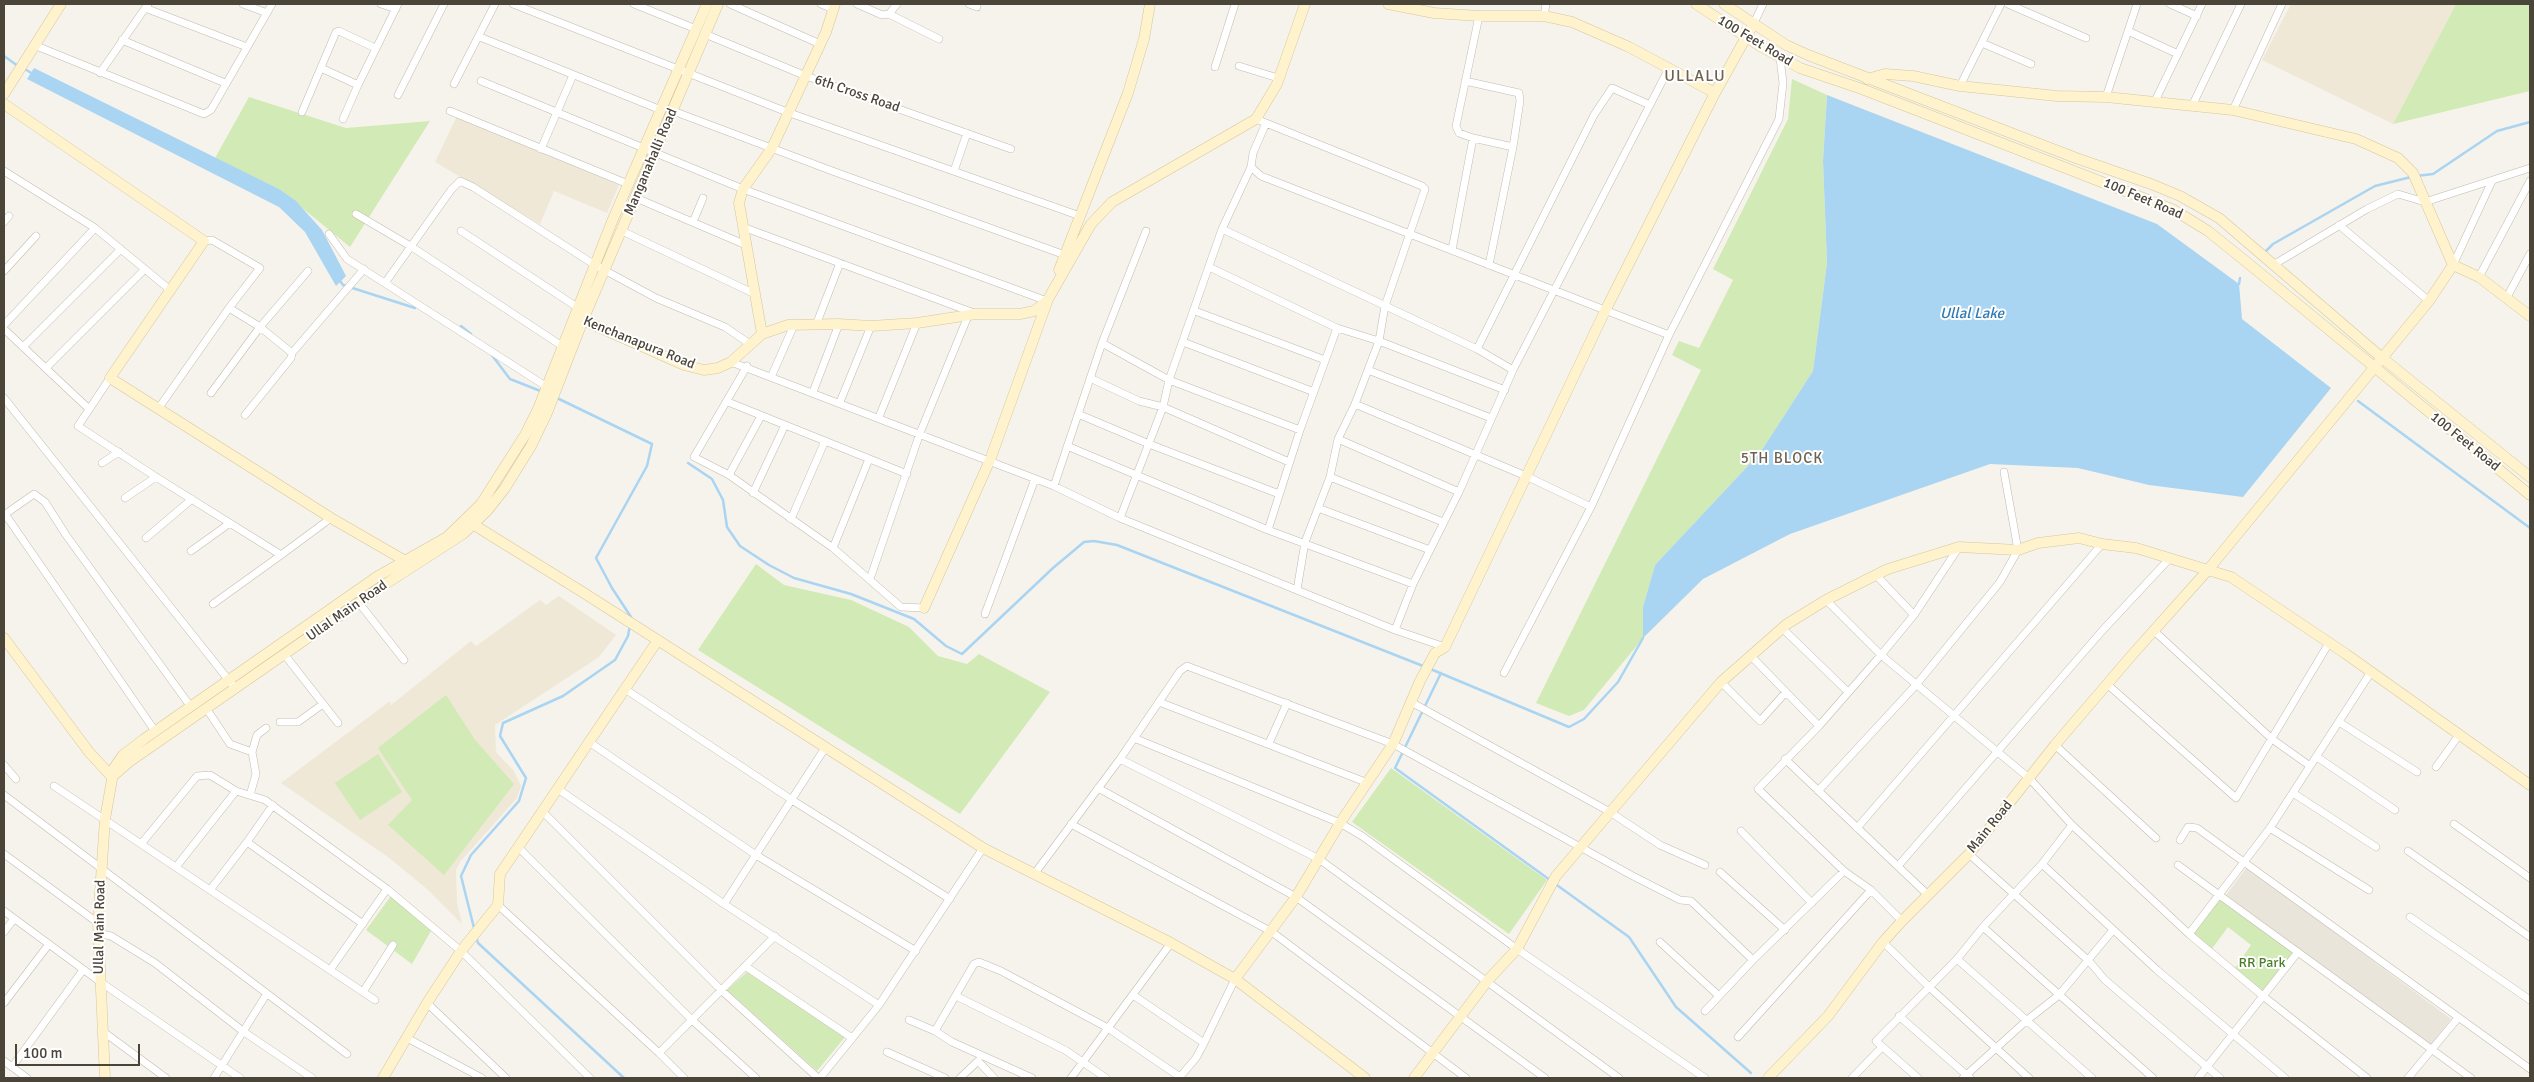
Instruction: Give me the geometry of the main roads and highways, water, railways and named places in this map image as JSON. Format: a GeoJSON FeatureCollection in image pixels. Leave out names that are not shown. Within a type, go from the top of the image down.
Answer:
{"type":"FeatureCollection","features":[{"type":"Feature","properties":{"kind":"water"},"geometry":{"type":"Polygon","coordinates":[[[34,68],[279,189],[296,201],[322,230],[346,276],[336,286],[305,232],[279,207],[27,79],[34,68]]]}},
{"type":"Feature","properties":{"kind":"water","name":"Ullal Lake"},"geometry":{"type":"Polygon","coordinates":[[[1827,95],[2157,224],[2239,284],[2242,319],[2331,388],[2243,497],[2149,485],[2078,468],[1990,464],[1790,534],[1703,579],[1643,638],[1643,607],[1655,565],[1760,453],[1813,371],[1827,263],[1823,161],[1827,95]]]}},
{"type":"Feature","properties":{"kind":"waterway"},"geometry":{"type":"LineString","coordinates":[[4,56],[18,66]]}},
{"type":"Feature","properties":{"kind":"waterway"},"geometry":{"type":"LineString","coordinates":[[23,68],[33,74]]}},
{"type":"Feature","properties":{"kind":"waterway"},"geometry":{"type":"LineString","coordinates":[[2416,176],[2433,174],[2497,131],[2530,122]]}},
{"type":"Feature","properties":{"kind":"waterway"},"geometry":{"type":"LineString","coordinates":[[2264,253],[2273,244],[2375,186],[2411,177]]}},
{"type":"Feature","properties":{"kind":"waterway"},"geometry":{"type":"LineString","coordinates":[[2239,284],[2240,278]]}},
{"type":"Feature","properties":{"kind":"waterway"},"geometry":{"type":"LineString","coordinates":[[340,281],[343,285],[415,308]]}},
{"type":"Feature","properties":{"kind":"waterway"},"geometry":{"type":"LineString","coordinates":[[461,326],[471,334]]}},
{"type":"Feature","properties":{"kind":"waterway"},"geometry":{"type":"LineString","coordinates":[[491,354],[510,379],[543,392]]}},
{"type":"Feature","properties":{"kind":"waterway"},"geometry":{"type":"LineString","coordinates":[[557,398],[652,444],[647,466],[596,558],[612,588],[631,617],[630,620]]}},
{"type":"Feature","properties":{"kind":"waterway"},"geometry":{"type":"LineString","coordinates":[[2358,401],[2530,528]]}},
{"type":"Feature","properties":{"kind":"waterway"},"geometry":{"type":"LineString","coordinates":[[688,463],[712,479],[723,500],[727,527],[740,546],[769,565],[794,578],[851,594],[914,619],[946,646],[962,654],[1053,568],[1084,542],[1094,541],[1117,545],[1423,666]]}},
{"type":"Feature","properties":{"kind":"waterway"},"geometry":{"type":"LineString","coordinates":[[474,928],[461,876],[471,855],[519,801],[526,778],[500,736],[503,723],[563,696],[615,660],[628,636],[630,625]]}},
{"type":"Feature","properties":{"kind":"waterway"},"geometry":{"type":"LineString","coordinates":[[1428,668],[1569,727],[1584,719],[1618,682],[1643,638]]}},
{"type":"Feature","properties":{"kind":"waterway"},"geometry":{"type":"LineString","coordinates":[[1441,673],[1395,768],[1550,880]]}},
{"type":"Feature","properties":{"kind":"waterway"},"geometry":{"type":"LineString","coordinates":[[1554,883],[1629,937],[1676,1007],[1751,1073]]}},
{"type":"Feature","properties":{"kind":"waterway"},"geometry":{"type":"LineString","coordinates":[[476,936],[478,943],[624,1078]]}},
{"type":"Feature","properties":{"kind":"district","name":"ULLALU"},"geometry":{"type":"Point","coordinates":[1695,77]}},
{"type":"Feature","properties":{"kind":"district","name":"5TH BLOCK"},"geometry":{"type":"Point","coordinates":[1782,459]}},
{"type":"Feature","properties":{"kind":"park label","name":"RR Park"},"geometry":{"type":"Point","coordinates":[2262,963]}}]}
